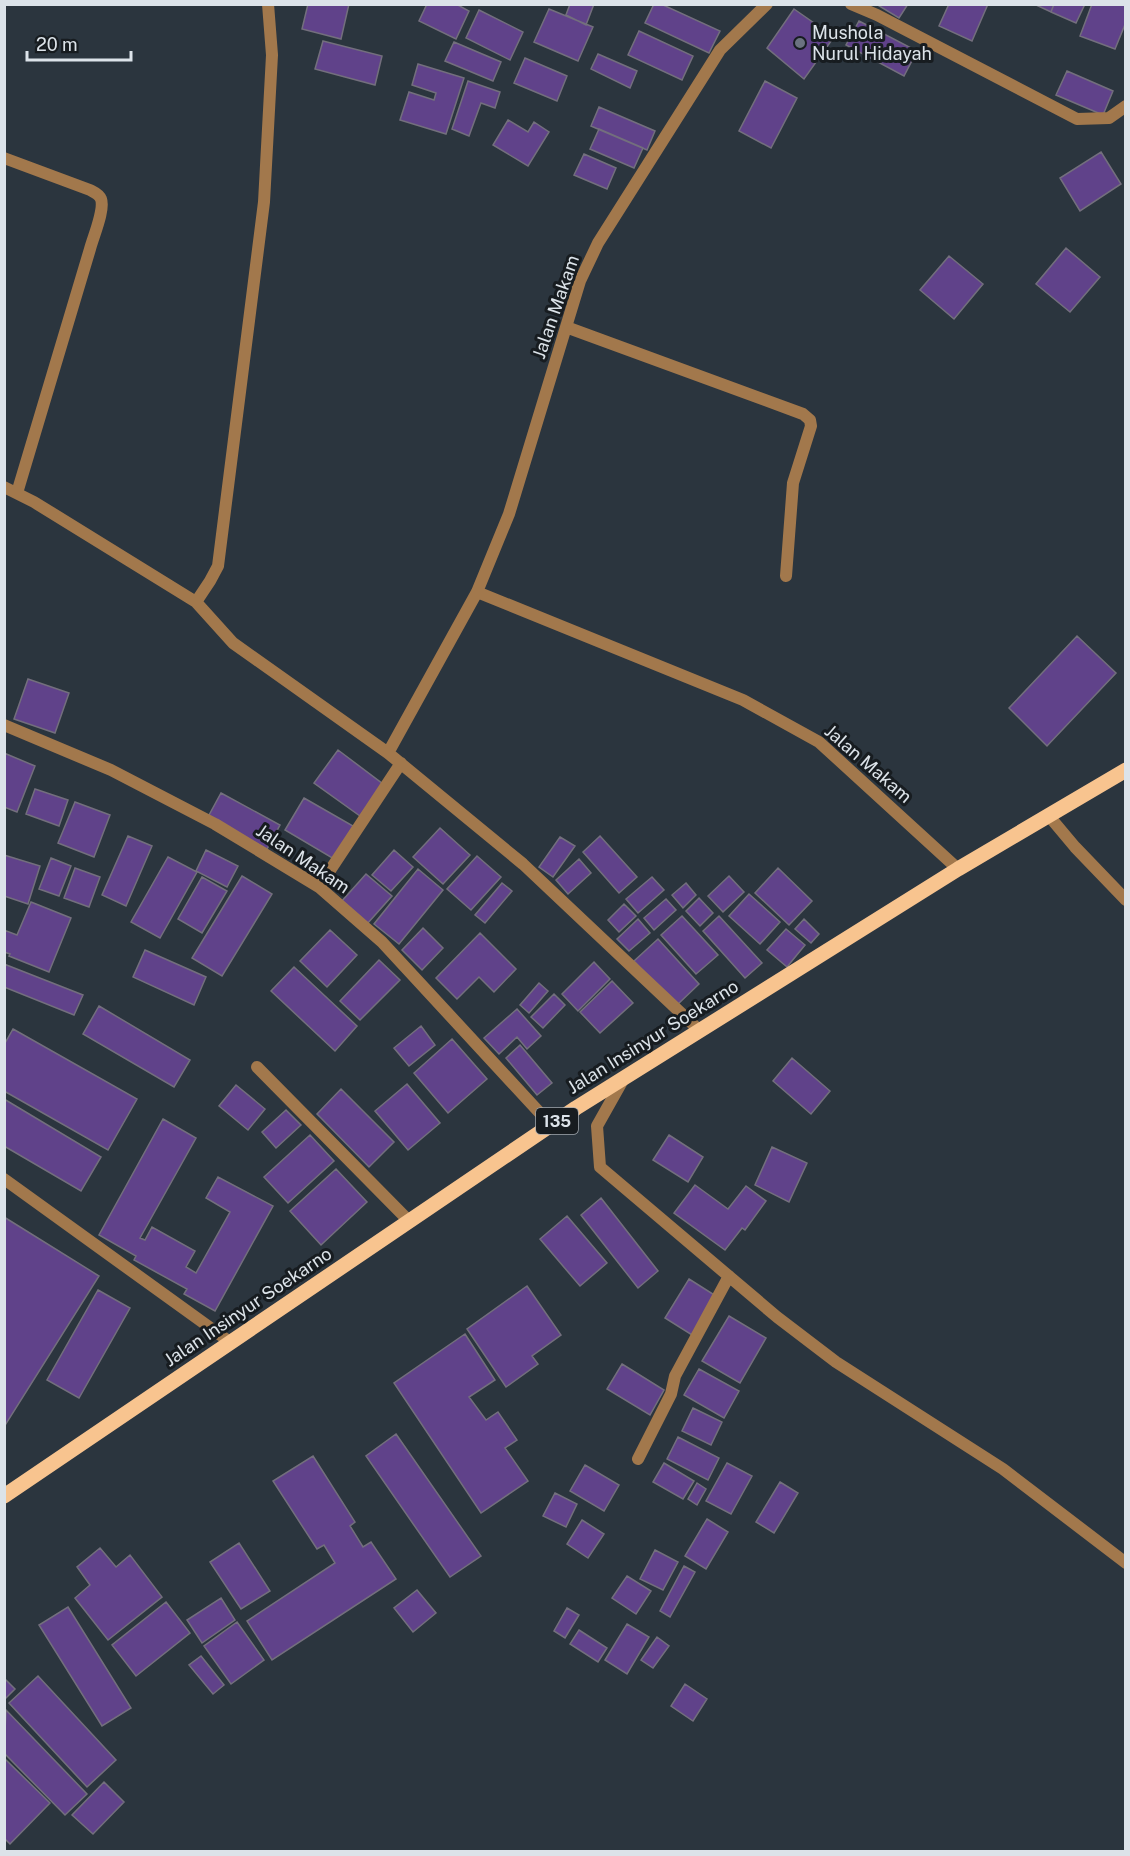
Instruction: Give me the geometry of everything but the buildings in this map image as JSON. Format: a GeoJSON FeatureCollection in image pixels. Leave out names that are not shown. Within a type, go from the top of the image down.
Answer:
{"type":"FeatureCollection","features":[{"type":"Feature","properties":{"kind":"main road","name":"Jalan Insinyur Soekarno"},"geometry":{"type":"LineString","coordinates":[[4,1496],[625,1077],[958,868],[1125,770]]}},
{"type":"Feature","properties":{"kind":"street"},"geometry":{"type":"LineString","coordinates":[[196,602],[218,566],[262,225],[272,55],[268,4]]}},
{"type":"Feature","properties":{"kind":"street","name":"Jalan Makam"},"geometry":{"type":"LineString","coordinates":[[388,753],[477,592],[509,514],[580,281],[598,243],[720,50],[767,4]]}},
{"type":"Feature","properties":{"kind":"street"},"geometry":{"type":"LineString","coordinates":[[851,4],[877,15],[1077,118],[1109,118],[1125,106]]}},
{"type":"Feature","properties":{"kind":"street"},"geometry":{"type":"LineString","coordinates":[[4,158],[90,190],[102,201],[102,209],[17,493]]}},
{"type":"Feature","properties":{"kind":"street"},"geometry":{"type":"LineString","coordinates":[[566,327],[803,414],[810,420],[811,426],[793,483],[786,576]]}},
{"type":"Feature","properties":{"kind":"street"},"geometry":{"type":"LineString","coordinates":[[4,487],[196,602],[234,643],[388,753],[523,864],[700,1031]]}},
{"type":"Feature","properties":{"kind":"street","name":"Jalan Makam"},"geometry":{"type":"LineString","coordinates":[[477,592],[743,700],[819,742],[958,868]]}},
{"type":"Feature","properties":{"kind":"street","name":"Jalan Makam"},"geometry":{"type":"LineString","coordinates":[[4,724],[111,770],[215,824],[320,887],[382,942],[551,1125]]}},
{"type":"Feature","properties":{"kind":"street"},"geometry":{"type":"LineString","coordinates":[[320,887],[400,763]]}},
{"type":"Feature","properties":{"kind":"street"},"geometry":{"type":"LineString","coordinates":[[1049,816],[1125,900]]}},
{"type":"Feature","properties":{"kind":"street"},"geometry":{"type":"LineString","coordinates":[[257,1067],[409,1221]]}},
{"type":"Feature","properties":{"kind":"street"},"geometry":{"type":"LineString","coordinates":[[625,1077],[597,1126],[600,1167],[777,1317],[836,1362],[1003,1469],[1125,1563]]}},
{"type":"Feature","properties":{"kind":"street"},"geometry":{"type":"LineString","coordinates":[[4,1179],[230,1342]]}},
{"type":"Feature","properties":{"kind":"street"},"geometry":{"type":"LineString","coordinates":[[638,1459],[670,1394],[675,1376],[729,1276]]}},
{"type":"Feature","properties":{"kind":"place","name":"Mushola Nurul Hidayah"},"geometry":{"type":"Point","coordinates":[800,43]}}]}
